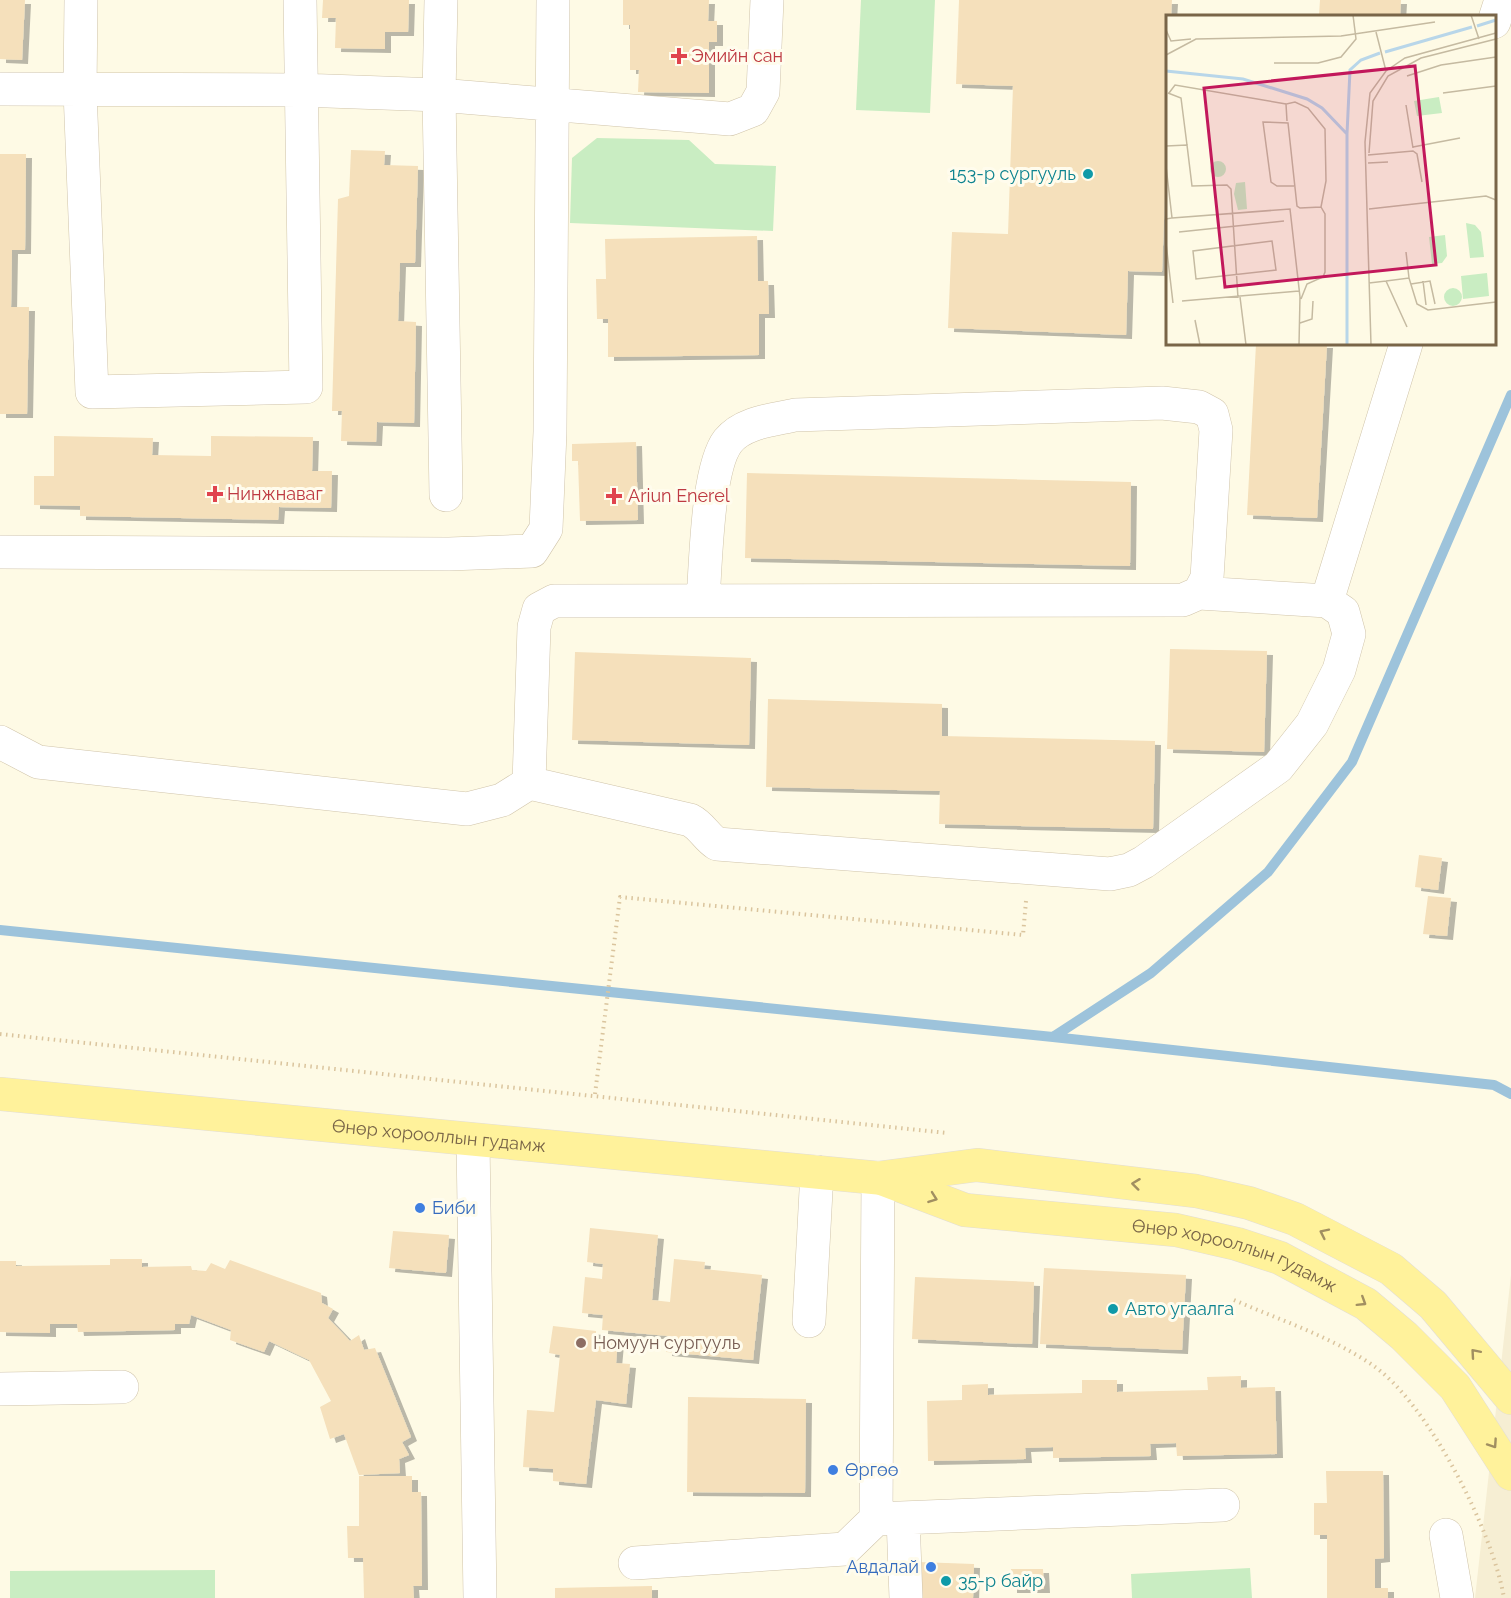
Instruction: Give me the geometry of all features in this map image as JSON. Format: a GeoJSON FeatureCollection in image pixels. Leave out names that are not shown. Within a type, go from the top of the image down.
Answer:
{"type":"FeatureCollection","features":[{"type":"Feature","properties":{"kind":"main road","name":"Өнөр хорооллын гудамж"},"geometry":{"type":"LineString","coordinates":[[0,1094],[878,1178],[977,1165],[1196,1191],[1249,1203],[1295,1219],[1390,1269],[1432,1305],[1506,1384]]}},
{"type":"Feature","properties":{"kind":"main road","name":"Өнөр хорооллын гудамж"},"geometry":{"type":"LineString","coordinates":[[878,1178],[965,1210],[1176,1230],[1238,1244],[1280,1258],[1366,1304],[1404,1336],[1455,1387],[1511,1474]]}},
{"type":"Feature","properties":{"kind":"street"},"geometry":{"type":"LineString","coordinates":[[81,0],[80,91],[92,392],[306,387],[300,0]]}},
{"type":"Feature","properties":{"kind":"street"},"geometry":{"type":"LineString","coordinates":[[441,0],[439,95],[446,495]]}},
{"type":"Feature","properties":{"kind":"street"},"geometry":{"type":"LineString","coordinates":[[0,552],[449,554],[532,551],[546,529],[550,432],[553,0]]}},
{"type":"Feature","properties":{"kind":"street"},"geometry":{"type":"LineString","coordinates":[[0,89],[300,90],[439,95],[730,119],[753,110],[763,92],[767,0]]}},
{"type":"Feature","properties":{"kind":"street"},"geometry":{"type":"LineString","coordinates":[[1496,16],[1501,0]]}},
{"type":"Feature","properties":{"kind":"street"},"geometry":{"type":"LineString","coordinates":[[1327,601],[1406,345]]}},
{"type":"Feature","properties":{"kind":"street"},"geometry":{"type":"LineString","coordinates":[[703,599],[715,467],[728,441],[754,423],[795,415],[1162,403],[1199,407],[1212,414],[1216,430],[1207,578],[1199,593]]}},
{"type":"Feature","properties":{"kind":"street"},"geometry":{"type":"LineString","coordinates":[[0,742],[38,762],[467,809],[502,800],[529,783],[690,820],[702,826],[710,839],[717,844],[1110,874],[1129,870],[1278,766],[1312,724],[1339,670],[1349,634],[1343,612],[1327,601],[1199,593],[1183,600],[554,601],[539,609],[534,627],[529,783]]}},
{"type":"Feature","properties":{"kind":"street"},"geometry":{"type":"LineString","coordinates":[[473,1141],[480,1598]]}},
{"type":"Feature","properties":{"kind":"street"},"geometry":{"type":"LineString","coordinates":[[809,1321],[817,1172]]}},
{"type":"Feature","properties":{"kind":"street"},"geometry":{"type":"LineString","coordinates":[[878,1178],[889,1519],[906,1598]]}},
{"type":"Feature","properties":{"kind":"street"},"geometry":{"type":"LineString","coordinates":[[0,1389],[122,1388]]}},
{"type":"Feature","properties":{"kind":"street"},"geometry":{"type":"LineString","coordinates":[[635,1563],[845,1549],[889,1519],[1223,1505]]}},
{"type":"Feature","properties":{"kind":"street"},"geometry":{"type":"LineString","coordinates":[[1446,1535],[1457,1598]]}},
{"type":"Feature","properties":{"kind":"path"},"geometry":{"type":"LineString","coordinates":[[595,1094],[603,1046],[620,897],[1023,935],[1029,868]]}},
{"type":"Feature","properties":{"kind":"path"},"geometry":{"type":"LineString","coordinates":[[0,1034],[595,1094],[803,1119],[953,1133]]}},
{"type":"Feature","properties":{"kind":"path"},"geometry":{"type":"LineString","coordinates":[[1234,1300],[1330,1341],[1373,1365],[1408,1400],[1437,1439],[1463,1486],[1484,1533],[1504,1598]]}},
{"type":"Feature","properties":{"kind":"shaded area"},"geometry":{"type":"Polygon","coordinates":[[[1511,1275],[1511,1598],[1475,1598],[1511,1275]]]}},
{"type":"Feature","properties":{"kind":"green space"},"geometry":{"type":"Polygon","coordinates":[[[861,0],[935,0],[930,113],[856,110],[861,0]]]}},
{"type":"Feature","properties":{"kind":"green space"},"geometry":{"type":"Polygon","coordinates":[[[597,138],[689,140],[715,164],[776,166],[773,231],[570,223],[572,158],[597,138]]]}},
{"type":"Feature","properties":{"kind":"green space"},"geometry":{"type":"Polygon","coordinates":[[[1250,1568],[1252,1598],[1132,1598],[1131,1574],[1250,1568]]]}},
{"type":"Feature","properties":{"kind":"green space"},"geometry":{"type":"Polygon","coordinates":[[[215,1570],[215,1598],[10,1598],[10,1571],[215,1570]]]}},
{"type":"Feature","properties":{"kind":"building"},"geometry":{"type":"Polygon","coordinates":[[[0,0],[25,0],[22,60],[0,59],[0,0]]]}},
{"type":"Feature","properties":{"kind":"building"},"geometry":{"type":"Polygon","coordinates":[[[323,0],[409,0],[408,32],[385,32],[385,49],[335,48],[336,18],[322,18],[323,0]]]}},
{"type":"Feature","properties":{"kind":"building"},"geometry":{"type":"Polygon","coordinates":[[[623,0],[709,0],[708,21],[717,21],[717,42],[709,42],[709,93],[638,92],[639,70],[630,70],[630,25],[623,25],[623,0]]]}},
{"type":"Feature","properties":{"kind":"building","name":"153-р сургууль"},"geometry":{"type":"Polygon","coordinates":[[[959,0],[1172,0],[1171,15],[1166,15],[1166,168],[1162,272],[1128,271],[1126,335],[948,328],[952,232],[1008,234],[1013,86],[956,84],[959,0]]]}},
{"type":"Feature","properties":{"kind":"building"},"geometry":{"type":"Polygon","coordinates":[[[1320,0],[1401,0],[1400,15],[1319,15],[1320,0]]]}},
{"type":"Feature","properties":{"kind":"building"},"geometry":{"type":"Polygon","coordinates":[[[351,150],[385,151],[384,165],[418,166],[415,263],[400,263],[398,321],[416,322],[414,423],[377,422],[376,442],[341,441],[342,411],[332,411],[338,199],[349,196],[351,150]]]}},
{"type":"Feature","properties":{"kind":"building"},"geometry":{"type":"Polygon","coordinates":[[[0,154],[26,154],[25,250],[12,250],[11,307],[29,307],[27,414],[0,414],[0,154]]]}},
{"type":"Feature","properties":{"kind":"building"},"geometry":{"type":"Polygon","coordinates":[[[757,236],[758,281],[768,281],[769,314],[759,314],[759,355],[608,357],[608,319],[597,319],[596,279],[606,279],[605,239],[757,236]]]}},
{"type":"Feature","properties":{"kind":"building"},"geometry":{"type":"Polygon","coordinates":[[[1256,345],[1327,345],[1317,518],[1247,515],[1256,345]]]}},
{"type":"Feature","properties":{"kind":"building"},"geometry":{"type":"Polygon","coordinates":[[[54,436],[153,438],[152,455],[211,456],[211,436],[313,437],[312,471],[332,471],[331,508],[279,507],[278,520],[80,516],[80,506],[34,505],[34,476],[54,476],[54,436]]]}},
{"type":"Feature","properties":{"kind":"building"},"geometry":{"type":"Polygon","coordinates":[[[636,442],[638,520],[580,521],[578,461],[572,461],[572,444],[636,442]]]}},
{"type":"Feature","properties":{"kind":"building"},"geometry":{"type":"Polygon","coordinates":[[[747,473],[1131,482],[1130,566],[745,558],[747,473]]]}},
{"type":"Feature","properties":{"kind":"building"},"geometry":{"type":"Polygon","coordinates":[[[1170,649],[1267,651],[1264,752],[1167,749],[1170,649]]]}},
{"type":"Feature","properties":{"kind":"building"},"geometry":{"type":"Polygon","coordinates":[[[575,652],[751,658],[749,745],[572,740],[575,652]]]}},
{"type":"Feature","properties":{"kind":"building"},"geometry":{"type":"Polygon","coordinates":[[[768,699],[942,704],[942,736],[1155,741],[1153,829],[939,824],[940,791],[766,787],[768,699]]]}},
{"type":"Feature","properties":{"kind":"building"},"geometry":{"type":"Polygon","coordinates":[[[1419,855],[1442,858],[1438,890],[1415,887],[1419,855]]]}},
{"type":"Feature","properties":{"kind":"building"},"geometry":{"type":"Polygon","coordinates":[[[1428,896],[1451,898],[1447,936],[1423,934],[1428,896]]]}},
{"type":"Feature","properties":{"kind":"building"},"geometry":{"type":"Polygon","coordinates":[[[590,1228],[658,1235],[652,1300],[670,1302],[674,1259],[705,1262],[704,1269],[762,1275],[753,1360],[666,1352],[668,1336],[602,1330],[603,1315],[582,1313],[585,1277],[602,1279],[603,1264],[587,1262],[590,1228]]]}},
{"type":"Feature","properties":{"kind":"building"},"geometry":{"type":"Polygon","coordinates":[[[393,1231],[449,1235],[446,1273],[389,1268],[393,1231]]]}},
{"type":"Feature","properties":{"kind":"building"},"geometry":{"type":"Polygon","coordinates":[[[110,1259],[142,1259],[142,1267],[191,1266],[192,1270],[206,1271],[211,1263],[225,1269],[230,1260],[321,1293],[322,1303],[333,1309],[328,1318],[350,1341],[359,1335],[364,1350],[375,1348],[411,1437],[402,1442],[409,1455],[399,1459],[400,1473],[359,1475],[344,1434],[330,1439],[320,1407],[331,1401],[309,1360],[269,1341],[264,1352],[230,1340],[231,1330],[191,1315],[189,1324],[175,1324],[175,1330],[78,1332],[77,1324],[50,1324],[50,1333],[0,1332],[0,1261],[16,1261],[16,1266],[110,1265],[110,1259]]]}},
{"type":"Feature","properties":{"kind":"building","name":"Авто угаалга"},"geometry":{"type":"Polygon","coordinates":[[[1044,1268],[1186,1275],[1182,1350],[1040,1344],[1044,1268]]]}},
{"type":"Feature","properties":{"kind":"building"},"geometry":{"type":"Polygon","coordinates":[[[915,1277],[1034,1282],[1032,1344],[912,1339],[915,1277]]]}},
{"type":"Feature","properties":{"kind":"building"},"geometry":{"type":"Polygon","coordinates":[[[553,1326],[596,1331],[596,1339],[618,1341],[616,1363],[630,1364],[626,1404],[596,1400],[586,1484],[553,1481],[553,1469],[523,1467],[527,1410],[554,1412],[560,1355],[549,1353],[553,1326]]]}},
{"type":"Feature","properties":{"kind":"building"},"geometry":{"type":"Polygon","coordinates":[[[1241,1376],[1241,1388],[1275,1387],[1277,1454],[1177,1456],[1176,1443],[1150,1444],[1151,1456],[1053,1458],[1053,1447],[1025,1448],[1026,1459],[928,1461],[927,1401],[962,1400],[962,1385],[988,1384],[988,1395],[1082,1393],[1082,1380],[1117,1380],[1117,1392],[1208,1390],[1207,1377],[1241,1376]]]}},
{"type":"Feature","properties":{"kind":"building"},"geometry":{"type":"Polygon","coordinates":[[[688,1397],[806,1399],[805,1493],[687,1492],[688,1397]]]}},
{"type":"Feature","properties":{"kind":"building"},"geometry":{"type":"Polygon","coordinates":[[[1326,1471],[1383,1471],[1384,1558],[1375,1559],[1375,1588],[1388,1588],[1388,1598],[1327,1598],[1327,1535],[1314,1535],[1314,1503],[1327,1503],[1326,1471]]]}},
{"type":"Feature","properties":{"kind":"building"},"geometry":{"type":"Polygon","coordinates":[[[359,1476],[412,1476],[412,1492],[421,1492],[422,1586],[413,1586],[414,1598],[364,1598],[363,1558],[348,1558],[347,1526],[359,1526],[359,1476]]]}},
{"type":"Feature","properties":{"kind":"building","name":"35-р байр"},"geometry":{"type":"Polygon","coordinates":[[[918,1562],[974,1564],[973,1598],[917,1598],[918,1562]]]}},
{"type":"Feature","properties":{"kind":"building"},"geometry":{"type":"Polygon","coordinates":[[[1011,1569],[1043,1569],[1044,1589],[1011,1589],[1011,1569]]]}},
{"type":"Feature","properties":{"kind":"building"},"geometry":{"type":"Polygon","coordinates":[[[652,1586],[652,1598],[555,1598],[555,1588],[652,1586]]]}},
{"type":"Feature","properties":{"kind":"waterway"},"geometry":{"type":"LineString","coordinates":[[0,930],[1053,1037],[1151,973],[1268,872],[1352,762],[1511,395]]}},
{"type":"Feature","properties":{"kind":"waterway"},"geometry":{"type":"LineString","coordinates":[[1053,1037],[1494,1085],[1511,1094]]}},
{"type":"Feature","properties":{"kind":"place","name":"Эмийн сан"},"geometry":{"type":"Point","coordinates":[679,56]}},
{"type":"Feature","properties":{"kind":"place","name":"153-р сургууль"},"geometry":{"type":"Point","coordinates":[1088,174]}},
{"type":"Feature","properties":{"kind":"place","name":"Нинжнаваг"},"geometry":{"type":"Point","coordinates":[215,494]}},
{"type":"Feature","properties":{"kind":"place","name":"Ariun Enerel"},"geometry":{"type":"Point","coordinates":[614,496]}},
{"type":"Feature","properties":{"kind":"place","name":"Биби"},"geometry":{"type":"Point","coordinates":[420,1208]}},
{"type":"Feature","properties":{"kind":"place","name":"Авто угаалга"},"geometry":{"type":"Point","coordinates":[1113,1309]}},
{"type":"Feature","properties":{"kind":"place","name":"Номуун сургууль"},"geometry":{"type":"Point","coordinates":[581,1343]}},
{"type":"Feature","properties":{"kind":"place","name":"Өргөө"},"geometry":{"type":"Point","coordinates":[833,1470]}},
{"type":"Feature","properties":{"kind":"place","name":"Авдалай"},"geometry":{"type":"Point","coordinates":[931,1567]}},
{"type":"Feature","properties":{"kind":"place","name":"35-р байр"},"geometry":{"type":"Point","coordinates":[946,1581]}}]}
